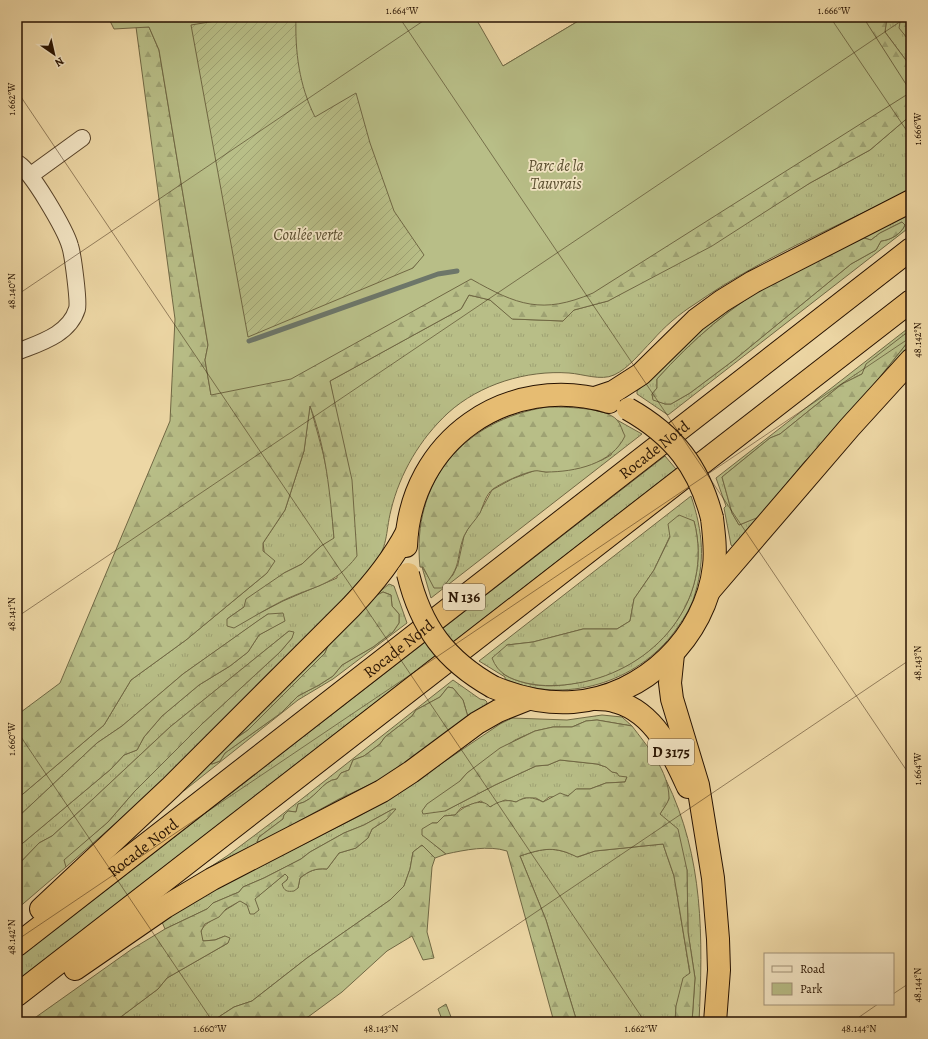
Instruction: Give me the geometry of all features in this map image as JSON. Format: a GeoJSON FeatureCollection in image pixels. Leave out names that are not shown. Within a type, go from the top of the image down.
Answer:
{"type":"FeatureCollection","features":[{"type":"Feature","properties":{"kind":"highway"},"geometry":{"type":"LineString","coordinates":[[595,398],[613,392],[641,374],[686,329],[722,301],[753,282],[911,201]]}},
{"type":"Feature","properties":{"kind":"highway","name":"Rocade Nord"},"geometry":{"type":"LineString","coordinates":[[17,945],[911,249]]}},
{"type":"Feature","properties":{"kind":"highway","name":"N 136"},"geometry":{"type":"LineString","coordinates":[[17,995],[911,301]]}},
{"type":"Feature","properties":{"kind":"highway"},"geometry":{"type":"LineString","coordinates":[[709,590],[850,427],[911,360]]}},
{"type":"Feature","properties":{"kind":"highway"},"geometry":{"type":"LineString","coordinates":[[566,394],[595,398],[628,409],[658,428],[683,454],[701,484],[712,518],[715,542],[714,560],[709,590],[700,613],[688,635],[673,654],[638,682],[617,692],[573,702],[550,702],[528,699],[493,687],[475,677],[458,664],[443,649],[420,614],[413,594],[408,574],[407,532],[415,497],[427,471],[439,453],[454,437],[471,423],[509,403],[530,397],[566,394]]}},
{"type":"Feature","properties":{"kind":"highway"},"geometry":{"type":"LineString","coordinates":[[17,929],[57,895],[171,787],[351,607],[377,579],[398,549],[407,532]]}},
{"type":"Feature","properties":{"kind":"highway"},"geometry":{"type":"LineString","coordinates":[[673,654],[670,683],[672,699],[698,784],[707,843]]}},
{"type":"Feature","properties":{"kind":"highway","name":"D 3175"},"geometry":{"type":"LineString","coordinates":[[596,698],[617,701],[639,712],[655,728],[676,761],[688,788],[707,843],[713,878],[719,970],[715,1022]]}},
{"type":"Feature","properties":{"kind":"highway"},"geometry":{"type":"LineString","coordinates":[[17,1010],[104,948],[172,903],[212,879],[382,791],[411,772],[477,723],[498,711],[528,699]]}},
{"type":"Feature","properties":{"kind":"street"},"geometry":{"type":"LineString","coordinates":[[30,175],[82,138]]}},
{"type":"Feature","properties":{"kind":"street"},"geometry":{"type":"LineString","coordinates":[[17,162],[21,164],[30,175],[67,235],[71,247],[77,308],[71,322],[60,332],[45,341],[17,352]]}},
{"type":"Feature","properties":{"kind":"green space"},"geometry":{"type":"Polygon","coordinates":[[[108,17],[475,17],[503,66],[585,17],[863,17],[911,92],[593,293],[559,304],[530,304],[516,301],[471,279],[291,379],[211,395],[205,360],[208,345],[159,50],[149,27],[114,29],[108,17]]]}},
{"type":"Feature","properties":{"kind":"green space","name":"Coulée verte"},"geometry":{"type":"Polygon","coordinates":[[[240,17],[296,17],[296,43],[299,68],[305,93],[315,117],[356,93],[370,143],[394,211],[424,255],[413,268],[248,337],[191,25],[240,17]]]}},
{"type":"Feature","properties":{"kind":"green space","name":"Parc de la Tauvrais"},"geometry":{"type":"Polygon","coordinates":[[[585,17],[887,17],[885,32],[911,67],[911,115],[870,150],[810,183],[712,246],[608,301],[574,310],[563,321],[512,319],[490,300],[469,295],[461,309],[330,381],[352,480],[357,556],[340,574],[331,580],[282,601],[234,628],[227,626],[227,619],[244,607],[246,599],[284,573],[302,564],[321,546],[334,538],[324,455],[310,406],[304,451],[285,510],[263,543],[263,551],[275,561],[267,573],[186,640],[131,680],[104,725],[17,799],[17,715],[60,683],[170,421],[175,319],[136,27],[149,27],[159,50],[208,345],[205,360],[211,395],[503,66],[585,17]]]}},
{"type":"Feature","properties":{"kind":"green space"},"geometry":{"type":"Polygon","coordinates":[[[887,17],[901,17],[900,28],[911,43],[911,67],[885,32],[887,17]]]}},
{"type":"Feature","properties":{"kind":"green space"},"geometry":{"type":"Polygon","coordinates":[[[901,17],[911,17],[911,43],[899,28],[901,17]]]}},
{"type":"Feature","properties":{"kind":"green space"},"geometry":{"type":"Polygon","coordinates":[[[911,115],[911,189],[801,243],[747,271],[721,287],[678,316],[639,355],[614,375],[609,377],[598,377],[569,373],[553,373],[521,377],[505,381],[474,394],[448,413],[420,445],[412,457],[395,496],[389,519],[386,540],[377,560],[327,616],[172,772],[66,867],[63,860],[108,822],[134,792],[203,723],[280,652],[292,638],[289,631],[170,727],[52,836],[39,843],[17,866],[17,848],[111,769],[124,755],[137,750],[144,737],[162,716],[199,685],[230,666],[248,652],[259,635],[284,621],[268,614],[183,674],[122,726],[97,743],[17,818],[17,799],[104,725],[131,680],[186,640],[267,573],[263,543],[285,510],[304,451],[310,405],[330,486],[334,539],[321,546],[302,564],[284,573],[244,607],[227,619],[260,613],[283,601],[337,578],[336,414],[330,381],[461,309],[469,295],[490,300],[513,319],[563,321],[574,310],[608,301],[810,183],[870,150],[911,115]]]}},
{"type":"Feature","properties":{"kind":"green space"},"geometry":{"type":"Polygon","coordinates":[[[911,210],[911,226],[668,415],[637,394],[637,391],[698,332],[741,298],[788,271],[911,210]],[[902,222],[880,233],[871,240],[864,238],[779,279],[745,300],[699,337],[670,365],[657,379],[657,388],[652,394],[653,399],[665,404],[671,404],[690,393],[734,360],[851,264],[876,250],[881,241],[892,238],[898,234],[905,225],[902,222]]]}},
{"type":"Feature","properties":{"kind":"green space"},"geometry":{"type":"Polygon","coordinates":[[[902,222],[905,225],[898,234],[892,238],[881,241],[876,250],[851,264],[734,360],[690,393],[671,404],[665,404],[653,400],[652,394],[657,388],[657,379],[699,337],[745,300],[800,268],[864,238],[871,240],[880,233],[902,222]]]}},
{"type":"Feature","properties":{"kind":"green space"},"geometry":{"type":"Polygon","coordinates":[[[911,326],[911,333],[862,374],[842,384],[780,434],[770,438],[722,477],[732,513],[739,525],[751,520],[770,503],[803,463],[813,455],[859,403],[911,338],[911,349],[733,547],[731,545],[724,508],[726,506],[716,478],[911,326]]]}},
{"type":"Feature","properties":{"kind":"green space"},"geometry":{"type":"Polygon","coordinates":[[[911,332],[911,338],[859,403],[813,455],[805,461],[759,517],[739,525],[732,513],[722,477],[770,438],[780,434],[842,384],[862,374],[866,364],[905,334],[911,332]]]}},
{"type":"Feature","properties":{"kind":"green space"},"geometry":{"type":"Polygon","coordinates":[[[547,407],[563,407],[604,412],[620,423],[625,436],[619,446],[602,460],[580,468],[557,472],[529,472],[512,478],[493,489],[487,497],[480,513],[464,536],[458,562],[453,574],[442,588],[434,588],[423,567],[420,567],[419,536],[424,508],[434,482],[449,460],[468,441],[491,425],[517,414],[547,407]]]}},
{"type":"Feature","properties":{"kind":"green space"},"geometry":{"type":"Polygon","coordinates":[[[617,420],[642,434],[431,598],[422,567],[430,579],[442,587],[453,575],[458,564],[464,536],[471,523],[479,514],[492,490],[512,479],[536,470],[546,472],[575,468],[602,460],[611,455],[621,430],[617,420]]]}},
{"type":"Feature","properties":{"kind":"green space"},"geometry":{"type":"Polygon","coordinates":[[[665,456],[676,469],[17,981],[17,959],[665,456]]]}},
{"type":"Feature","properties":{"kind":"green space"},"geometry":{"type":"Polygon","coordinates":[[[691,496],[698,522],[701,547],[700,573],[693,600],[675,631],[659,649],[641,664],[620,676],[598,684],[575,689],[551,690],[528,687],[505,679],[505,677],[479,661],[691,496]],[[694,521],[670,536],[654,570],[634,599],[630,621],[617,629],[583,629],[533,642],[507,645],[503,674],[520,682],[529,684],[557,686],[604,676],[630,664],[653,647],[672,628],[686,604],[695,579],[698,551],[694,521]]]}},
{"type":"Feature","properties":{"kind":"green space"},"geometry":{"type":"Polygon","coordinates":[[[679,515],[694,521],[698,550],[695,578],[687,604],[672,627],[654,647],[631,663],[606,676],[578,683],[546,686],[515,680],[501,672],[492,658],[507,645],[533,642],[583,629],[617,629],[630,621],[634,599],[654,570],[670,537],[668,524],[679,515]]]}},
{"type":"Feature","properties":{"kind":"green space"},"geometry":{"type":"Polygon","coordinates":[[[389,584],[394,586],[407,623],[333,679],[298,700],[185,790],[174,796],[175,792],[360,608],[389,584]],[[383,592],[377,595],[330,641],[325,653],[248,730],[222,747],[210,760],[210,763],[212,764],[220,761],[225,753],[281,713],[298,696],[333,676],[342,665],[373,647],[393,632],[399,623],[399,614],[392,606],[391,595],[383,592]]]}},
{"type":"Feature","properties":{"kind":"green space"},"geometry":{"type":"Polygon","coordinates":[[[383,592],[391,595],[392,606],[399,614],[399,623],[393,632],[373,647],[342,665],[333,676],[298,696],[281,713],[225,753],[220,761],[212,764],[210,763],[231,742],[248,730],[325,653],[330,641],[377,595],[383,592]]]}},
{"type":"Feature","properties":{"kind":"green space"},"geometry":{"type":"Polygon","coordinates":[[[283,613],[285,621],[259,635],[248,652],[230,666],[199,685],[162,716],[144,737],[137,750],[124,755],[111,769],[17,848],[17,818],[97,743],[122,726],[183,674],[259,620],[268,614],[283,613]]]}},
{"type":"Feature","properties":{"kind":"green space"},"geometry":{"type":"Polygon","coordinates":[[[289,631],[294,632],[292,638],[280,652],[203,723],[134,792],[108,822],[64,860],[66,867],[17,909],[17,866],[39,843],[52,836],[170,727],[289,631]]]}},
{"type":"Feature","properties":{"kind":"green space"},"geometry":{"type":"Polygon","coordinates":[[[453,680],[480,699],[487,702],[486,707],[417,759],[370,789],[184,886],[181,886],[227,856],[453,680]],[[448,687],[440,697],[416,710],[412,716],[385,737],[380,744],[364,756],[353,760],[349,770],[341,773],[337,779],[327,783],[309,799],[298,804],[296,812],[288,811],[284,815],[283,819],[259,837],[257,842],[263,841],[303,822],[339,799],[368,788],[388,776],[468,717],[463,700],[453,688],[448,687]]]}},
{"type":"Feature","properties":{"kind":"green space"},"geometry":{"type":"Polygon","coordinates":[[[448,687],[453,688],[463,700],[468,717],[388,776],[339,799],[263,841],[257,842],[259,837],[283,819],[284,815],[288,811],[296,812],[298,804],[309,799],[327,783],[337,779],[341,773],[349,770],[353,760],[364,756],[380,744],[385,737],[412,716],[416,710],[440,697],[448,687]]]}},
{"type":"Feature","properties":{"kind":"green space"},"geometry":{"type":"Polygon","coordinates":[[[602,715],[622,717],[632,726],[597,720],[586,721],[572,727],[553,727],[535,731],[515,740],[467,773],[460,781],[445,811],[536,766],[548,765],[560,760],[597,764],[606,767],[612,772],[627,777],[625,782],[606,783],[590,789],[577,789],[568,796],[549,797],[543,802],[536,798],[524,798],[516,802],[505,800],[490,807],[481,801],[461,808],[455,815],[444,816],[437,823],[432,823],[435,845],[446,854],[435,858],[422,845],[413,852],[410,869],[404,886],[390,900],[307,958],[252,1001],[234,1007],[211,1022],[114,1022],[158,989],[167,978],[228,943],[225,936],[215,940],[203,941],[201,933],[204,926],[240,900],[247,905],[285,874],[288,877],[282,884],[298,888],[300,878],[312,870],[327,869],[339,853],[356,848],[368,838],[372,829],[386,820],[393,809],[364,825],[344,833],[310,852],[301,859],[243,887],[239,892],[213,903],[207,909],[165,929],[162,922],[206,894],[361,815],[392,797],[500,724],[512,718],[567,720],[602,715]]]}},
{"type":"Feature","properties":{"kind":"green space"},"geometry":{"type":"Polygon","coordinates":[[[597,720],[632,726],[656,759],[665,778],[669,798],[660,814],[678,829],[687,870],[688,932],[695,978],[692,1022],[675,1022],[676,1006],[683,978],[690,973],[674,876],[663,844],[595,851],[577,857],[562,851],[549,849],[520,856],[546,920],[577,1022],[554,1022],[507,851],[484,848],[446,854],[422,835],[422,829],[432,823],[437,823],[444,816],[455,815],[462,809],[472,804],[482,802],[490,807],[503,801],[516,802],[530,798],[543,802],[560,793],[568,796],[576,789],[590,789],[606,783],[625,782],[627,777],[619,776],[617,773],[612,772],[606,767],[597,764],[560,760],[548,765],[536,766],[445,811],[423,814],[422,811],[427,804],[460,781],[467,773],[500,748],[535,731],[553,727],[572,727],[586,721],[597,720]]]}},
{"type":"Feature","properties":{"kind":"green space"},"geometry":{"type":"Polygon","coordinates":[[[666,780],[688,838],[694,868],[700,929],[701,960],[699,1022],[692,1022],[695,978],[688,932],[687,870],[660,814],[669,799],[666,780]]]}},
{"type":"Feature","properties":{"kind":"green space"},"geometry":{"type":"Polygon","coordinates":[[[393,809],[396,809],[386,820],[372,829],[368,838],[356,848],[339,853],[327,869],[309,872],[300,878],[298,888],[294,891],[285,890],[282,884],[288,877],[285,874],[255,899],[259,910],[254,914],[250,914],[247,905],[240,901],[226,909],[219,917],[205,924],[201,931],[203,941],[215,940],[225,936],[230,938],[228,943],[167,978],[158,989],[114,1022],[29,1022],[132,949],[165,929],[207,909],[213,903],[239,892],[243,887],[301,859],[310,852],[344,833],[364,825],[393,809]]]}},
{"type":"Feature","properties":{"kind":"green space"},"geometry":{"type":"Polygon","coordinates":[[[663,844],[674,876],[690,974],[676,1006],[675,1022],[577,1022],[546,920],[520,856],[549,849],[570,853],[578,857],[595,851],[663,844]]]}},
{"type":"Feature","properties":{"kind":"green space"},"geometry":{"type":"Polygon","coordinates":[[[422,845],[435,858],[432,867],[427,932],[434,958],[423,960],[412,936],[387,951],[342,992],[308,1017],[292,1022],[211,1022],[234,1007],[252,1001],[307,958],[390,900],[404,886],[410,869],[413,852],[422,845]]]}},
{"type":"Feature","properties":{"kind":"green space"},"geometry":{"type":"Polygon","coordinates":[[[446,1004],[453,1022],[443,1022],[438,1009],[446,1004]]]}},
{"type":"Feature","properties":{"kind":"waterway"},"geometry":{"type":"LineString","coordinates":[[249,341],[438,274],[457,271]]}}]}
